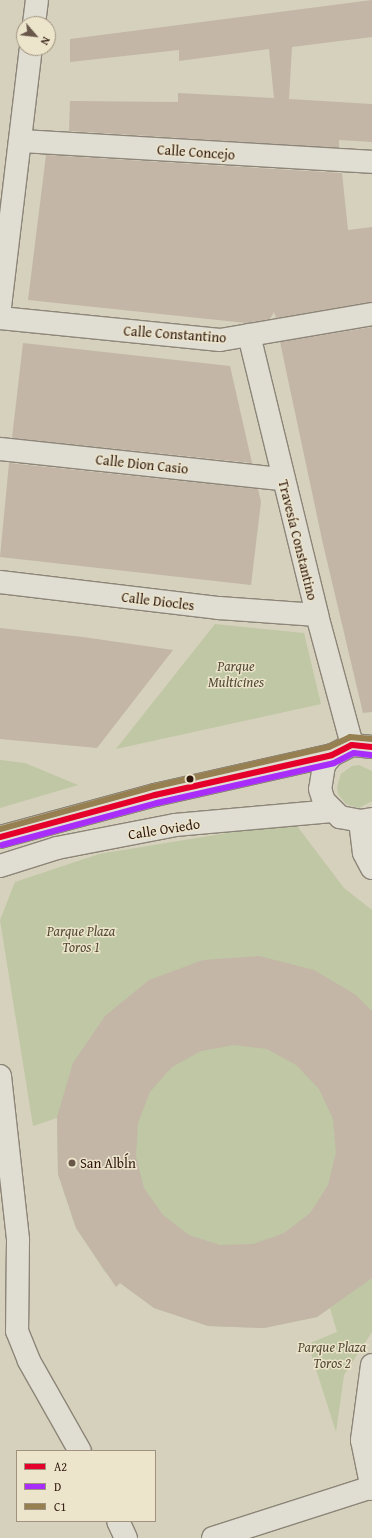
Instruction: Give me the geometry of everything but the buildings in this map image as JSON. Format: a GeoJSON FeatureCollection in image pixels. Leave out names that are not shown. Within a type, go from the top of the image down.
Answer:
{"type":"FeatureCollection","features":[{"type":"Feature","properties":{"kind":"street"},"geometry":{"type":"LineString","coordinates":[[35,16],[37,0]]}},
{"type":"Feature","properties":{"kind":"street"},"geometry":{"type":"LineString","coordinates":[[0,307],[30,56]]}},
{"type":"Feature","properties":{"kind":"street","name":"Calle Concejo"},"geometry":{"type":"LineString","coordinates":[[20,141],[372,162]]}},
{"type":"Feature","properties":{"kind":"street","name":"Calle Constantino"},"geometry":{"type":"LineString","coordinates":[[0,318],[220,340],[372,314]]}},
{"type":"Feature","properties":{"kind":"street","name":"Travesía Constantino"},"geometry":{"type":"LineString","coordinates":[[248,335],[317,615],[362,746]]}},
{"type":"Feature","properties":{"kind":"street","name":"Calle Dion Casio"},"geometry":{"type":"LineString","coordinates":[[0,449],[283,479]]}},
{"type":"Feature","properties":{"kind":"street","name":"Calle Diocles"},"geometry":{"type":"LineString","coordinates":[[0,582],[219,608],[317,615]]}},
{"type":"Feature","properties":{"kind":"street"},"geometry":{"type":"LineString","coordinates":[[0,837],[155,795],[332,755],[362,746]]}},
{"type":"Feature","properties":{"kind":"street"},"geometry":{"type":"LineString","coordinates":[[332,755],[324,765],[320,789],[332,811],[340,817],[366,820],[364,853],[372,868]]}},
{"type":"Feature","properties":{"kind":"street","name":"Calle Oviedo"},"geometry":{"type":"LineString","coordinates":[[0,866],[57,848],[175,825],[332,811]]}},
{"type":"Feature","properties":{"kind":"street"},"geometry":{"type":"LineString","coordinates":[[0,1076],[18,1240],[17,1331],[29,1361],[79,1450]]}},
{"type":"Feature","properties":{"kind":"street"},"geometry":{"type":"LineString","coordinates":[[213,1538],[372,1488],[362,1440],[372,1366]]}},
{"type":"Feature","properties":{"kind":"street"},"geometry":{"type":"LineString","coordinates":[[118,1522],[126,1538]]}},
{"type":"Feature","properties":{"kind":"green space","name":"Parque Multicines"},"geometry":{"type":"Polygon","coordinates":[[[215,624],[304,633],[321,704],[116,749],[215,624]]]}},
{"type":"Feature","properties":{"kind":"green space"},"geometry":{"type":"Polygon","coordinates":[[[0,760],[25,763],[78,785],[0,808],[0,760]]]}},
{"type":"Feature","properties":{"kind":"green space"},"geometry":{"type":"Polygon","coordinates":[[[359,765],[372,771],[372,801],[359,808],[346,804],[338,794],[337,787],[341,774],[352,766],[359,765]]]}},
{"type":"Feature","properties":{"kind":"green space"},"geometry":{"type":"Polygon","coordinates":[[[294,822],[344,888],[372,910],[372,1332],[344,1375],[336,1432],[308,1344],[337,1332],[330,1308],[317,1317],[264,1328],[208,1326],[154,1308],[105,1272],[76,1228],[58,1174],[57,1118],[33,1126],[0,920],[15,882],[99,854],[294,822]]]}},
{"type":"Feature","properties":{"kind":"transit line","name":"C1"},"geometry":{"type":"LineString","coordinates":[[0,829],[153,787],[329,747],[350,737],[372,739]]}},
{"type":"Feature","properties":{"kind":"transit line","name":"A2"},"geometry":{"type":"LineString","coordinates":[[0,837],[155,795],[332,755],[352,745],[372,747]]}},
{"type":"Feature","properties":{"kind":"transit line","name":"D"},"geometry":{"type":"LineString","coordinates":[[2,845],[157,803],[334,763],[354,753],[371,755]]}},
{"type":"Feature","properties":{"kind":"place","name":"San Albĺn"},"geometry":{"type":"Point","coordinates":[72,1163]}},
{"type":"Feature","properties":{"kind":"park label","name":"Parque Plaza Toros 1"},"geometry":{"type":"Point","coordinates":[81,940]}},
{"type":"Feature","properties":{"kind":"park label","name":"Parque Plaza Toros 2"},"geometry":{"type":"Point","coordinates":[332,1356]}}]}
